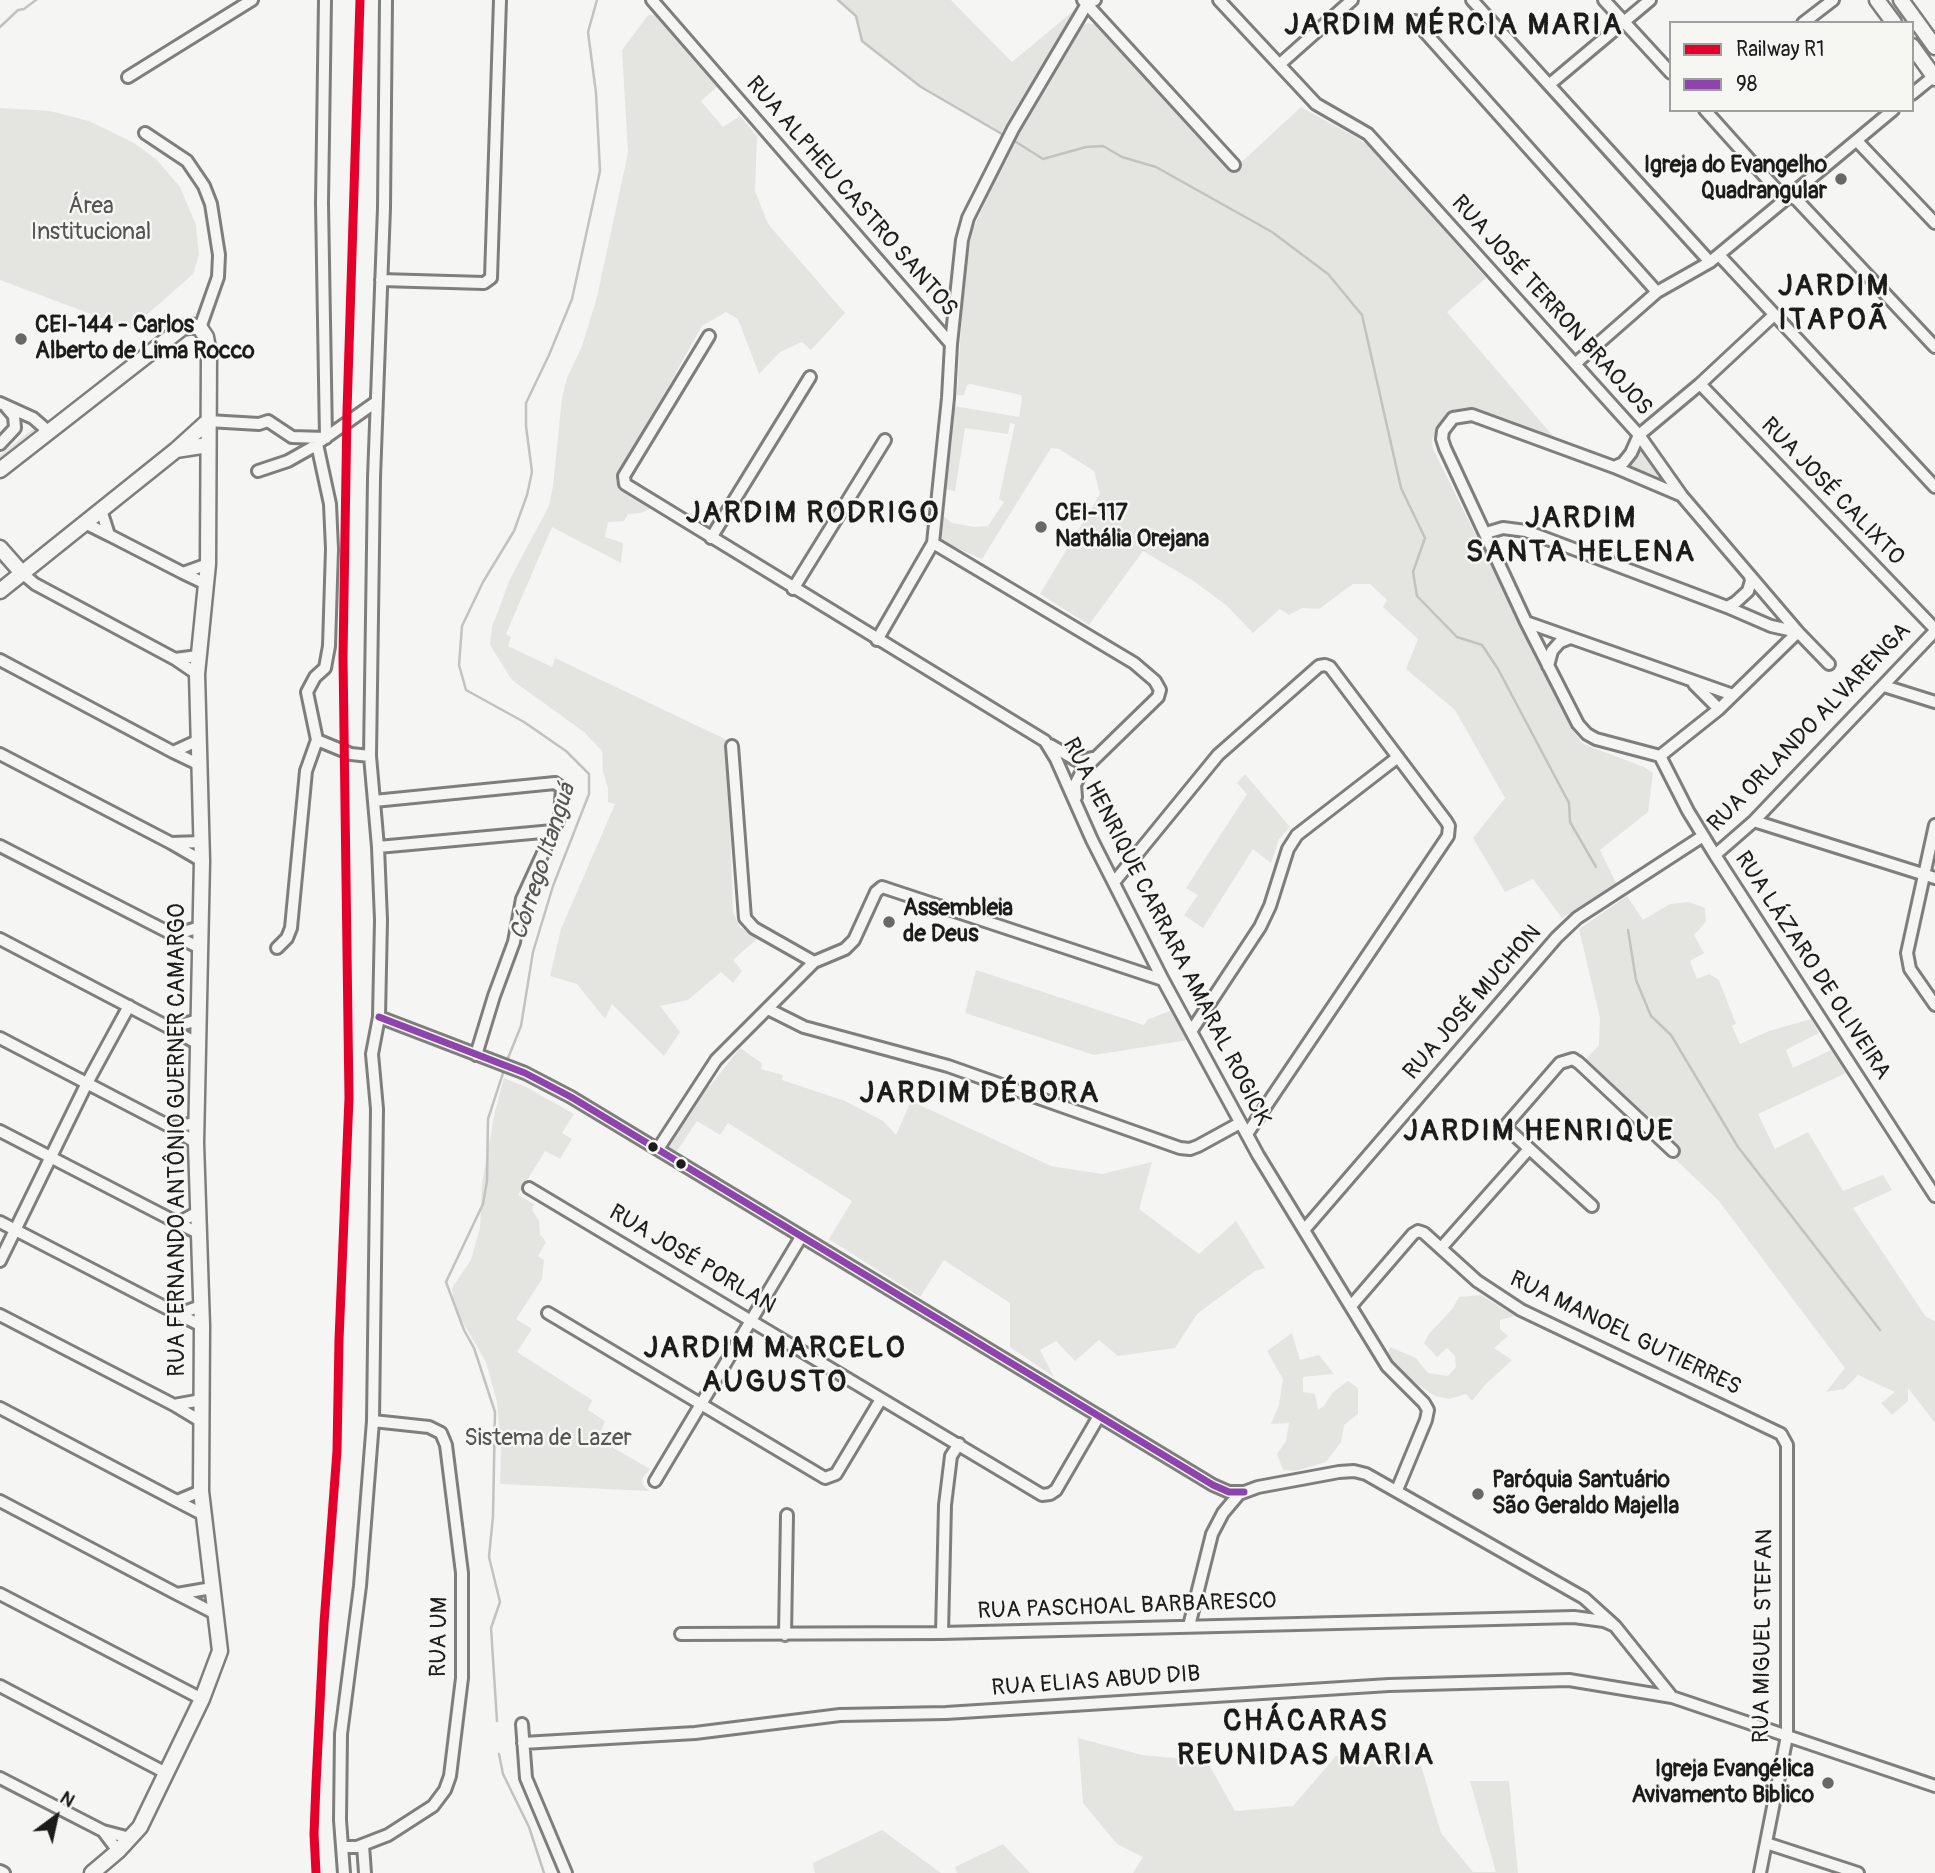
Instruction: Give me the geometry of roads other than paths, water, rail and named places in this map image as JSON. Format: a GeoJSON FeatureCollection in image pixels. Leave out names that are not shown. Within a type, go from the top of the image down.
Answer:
{"type":"FeatureCollection","features":[{"type":"Feature","properties":{"kind":"street"},"geometry":{"type":"LineString","coordinates":[[128,76],[252,0]]}},
{"type":"Feature","properties":{"kind":"street"},"geometry":{"type":"LineString","coordinates":[[277,948],[287,938],[291,928],[306,771],[322,742],[307,692],[315,677],[325,668],[329,646],[332,549],[330,504],[321,441],[325,0]]}},
{"type":"Feature","properties":{"kind":"street"},"geometry":{"type":"LineString","coordinates":[[344,1873],[339,1776],[341,1734],[360,1586],[373,1421],[377,1109],[372,1054],[379,1017],[381,908],[370,756],[386,0]]}},
{"type":"Feature","properties":{"kind":"street"},"geometry":{"type":"LineString","coordinates":[[381,280],[484,283],[491,278],[500,0]]}},
{"type":"Feature","properties":{"kind":"street","name":"RUA ALPHEU CASTRO SANTOS"},"geometry":{"type":"LineString","coordinates":[[652,0],[950,344],[933,543]]}},
{"type":"Feature","properties":{"kind":"street","name":"RUA JOSÉ TERRON BRAOJOS"},"geometry":{"type":"LineString","coordinates":[[1219,0],[1316,104],[1368,134],[1639,435],[1682,496],[1798,632],[1829,664]]}},
{"type":"Feature","properties":{"kind":"street"},"geometry":{"type":"LineString","coordinates":[[1280,64],[1352,0]]}},
{"type":"Feature","properties":{"kind":"street"},"geometry":{"type":"LineString","coordinates":[[1472,0],[1715,259],[1774,315],[1935,486]]}},
{"type":"Feature","properties":{"kind":"street"},"geometry":{"type":"LineString","coordinates":[[1604,0],[1669,71]]}},
{"type":"Feature","properties":{"kind":"street"},"geometry":{"type":"LineString","coordinates":[[1550,84],[1650,0]]}},
{"type":"Feature","properties":{"kind":"street"},"geometry":{"type":"LineString","coordinates":[[1806,21],[1833,0]]}},
{"type":"Feature","properties":{"kind":"street"},"geometry":{"type":"LineString","coordinates":[[1877,0],[1893,21]]}},
{"type":"Feature","properties":{"kind":"street"},"geometry":{"type":"LineString","coordinates":[[1901,0],[1934,37],[1914,48],[1935,79],[1914,94]]}},
{"type":"Feature","properties":{"kind":"street"},"geometry":{"type":"LineString","coordinates":[[950,344],[962,240],[975,201],[1001,150],[1088,1],[1234,164]]}},
{"type":"Feature","properties":{"kind":"street"},"geometry":{"type":"LineString","coordinates":[[1415,21],[1657,292]]}},
{"type":"Feature","properties":{"kind":"street"},"geometry":{"type":"LineString","coordinates":[[1707,112],[1776,189],[1797,200],[1935,347]]}},
{"type":"Feature","properties":{"kind":"street"},"geometry":{"type":"LineString","coordinates":[[1576,363],[1657,292],[1715,259],[1891,112]]}},
{"type":"Feature","properties":{"kind":"street"},"geometry":{"type":"LineString","coordinates":[[0,470],[182,328],[200,328],[218,277],[219,256],[211,204],[204,186],[187,161],[145,133]]}},
{"type":"Feature","properties":{"kind":"street"},"geometry":{"type":"LineString","coordinates":[[1857,141],[1935,223]]}},
{"type":"Feature","properties":{"kind":"street"},"geometry":{"type":"LineString","coordinates":[[1615,467],[1623,463],[1631,453],[1639,435],[1700,384],[1774,315]]}},
{"type":"Feature","properties":{"kind":"street","name":"RUA FERNANDO ANTÔNIO GUERNER CAMARGO"},"geometry":{"type":"LineString","coordinates":[[92,1873],[118,1851],[140,1827],[202,1699],[219,1651],[202,1514],[202,1326],[196,1143],[202,861],[197,674],[208,564],[209,344],[200,328]]}},
{"type":"Feature","properties":{"kind":"street","name":"RUA HENRIQUE CARRARA AMARAL ROGICK"},"geometry":{"type":"LineString","coordinates":[[709,337],[624,476],[625,484],[1045,741],[1163,980],[1240,1123],[1387,1366],[1428,1410],[1397,1490]]}},
{"type":"Feature","properties":{"kind":"street"},"geometry":{"type":"LineString","coordinates":[[711,538],[810,376]]}},
{"type":"Feature","properties":{"kind":"street","name":"RUA JOSÉ CALIXTO"},"geometry":{"type":"LineString","coordinates":[[1700,384],[1935,630]]}},
{"type":"Feature","properties":{"kind":"street"},"geometry":{"type":"LineString","coordinates":[[258,471],[288,461],[376,402]]}},
{"type":"Feature","properties":{"kind":"street"},"geometry":{"type":"LineString","coordinates":[[3,404],[33,418],[48,431]]}},
{"type":"Feature","properties":{"kind":"street"},"geometry":{"type":"LineString","coordinates":[[0,443],[15,428],[14,416],[3,404]]}},
{"type":"Feature","properties":{"kind":"street"},"geometry":{"type":"LineString","coordinates":[[1682,496],[1615,467],[1472,415],[1453,418],[1443,431],[1442,439],[1525,622],[1578,724],[1587,734],[1596,739],[1660,756],[1719,709],[1798,632]]}},
{"type":"Feature","properties":{"kind":"street"},"geometry":{"type":"LineString","coordinates":[[0,591],[176,450],[208,421],[259,424],[268,421],[292,437],[321,441]]}},
{"type":"Feature","properties":{"kind":"street"},"geometry":{"type":"LineString","coordinates":[[793,589],[884,440]]}},
{"type":"Feature","properties":{"kind":"street"},"geometry":{"type":"LineString","coordinates":[[176,450],[208,446]]}},
{"type":"Feature","properties":{"kind":"street"},"geometry":{"type":"LineString","coordinates":[[101,510],[108,535]]}},
{"type":"Feature","properties":{"kind":"street"},"geometry":{"type":"LineString","coordinates":[[85,523],[206,584]]}},
{"type":"Feature","properties":{"kind":"street"},"geometry":{"type":"LineString","coordinates":[[1486,533],[1503,528],[1526,531],[1771,626],[1798,632]]}},
{"type":"Feature","properties":{"kind":"street"},"geometry":{"type":"LineString","coordinates":[[877,640],[933,543],[1134,663],[1155,681],[1160,690],[1158,697],[1077,778],[1075,785],[1078,807]]}},
{"type":"Feature","properties":{"kind":"street"},"geometry":{"type":"LineString","coordinates":[[0,548],[22,573],[36,584],[175,659],[197,674]]}},
{"type":"Feature","properties":{"kind":"street"},"geometry":{"type":"LineString","coordinates":[[183,573],[208,564]]}},
{"type":"Feature","properties":{"kind":"street"},"geometry":{"type":"LineString","coordinates":[[1727,607],[1748,591],[1750,576]]}},
{"type":"Feature","properties":{"kind":"street"},"geometry":{"type":"LineString","coordinates":[[1525,622],[1733,695]]}},
{"type":"Feature","properties":{"kind":"street"},"geometry":{"type":"LineString","coordinates":[[1771,626],[1777,633],[1780,648]]}},
{"type":"Feature","properties":{"kind":"street","name":"RUA ORLANDO ALVARENGA"},"geometry":{"type":"LineString","coordinates":[[1715,855],[1754,821],[1884,687],[1935,630]]}},
{"type":"Feature","properties":{"kind":"street"},"geometry":{"type":"LineString","coordinates":[[1548,666],[1552,650],[1560,642],[1570,638]]}},
{"type":"Feature","properties":{"kind":"street"},"geometry":{"type":"LineString","coordinates":[[175,659],[198,656]]}},
{"type":"Feature","properties":{"kind":"street"},"geometry":{"type":"LineString","coordinates":[[0,660],[198,764]]}},
{"type":"Feature","properties":{"kind":"street"},"geometry":{"type":"LineString","coordinates":[[1115,881],[1218,755],[1325,664],[1330,667],[1446,821],[1449,827],[1448,836],[1247,1134]]}},
{"type":"Feature","properties":{"kind":"street"},"geometry":{"type":"LineString","coordinates":[[1682,678],[1701,689],[1719,709]]}},
{"type":"Feature","properties":{"kind":"street"},"geometry":{"type":"LineString","coordinates":[[1884,687],[1935,702]]}},
{"type":"Feature","properties":{"kind":"street"},"geometry":{"type":"LineString","coordinates":[[173,752],[197,741]]}},
{"type":"Feature","properties":{"kind":"street"},"geometry":{"type":"LineString","coordinates":[[1045,741],[1076,760],[1085,761],[1097,756]]}},
{"type":"Feature","properties":{"kind":"street"},"geometry":{"type":"LineString","coordinates":[[322,742],[351,754],[370,756]]}},
{"type":"Feature","properties":{"kind":"street"},"geometry":{"type":"LineString","coordinates":[[732,746],[745,918],[754,928],[814,962]]}},
{"type":"Feature","properties":{"kind":"street"},"geometry":{"type":"LineString","coordinates":[[0,754],[202,861]]}},
{"type":"Feature","properties":{"kind":"street","name":"RUA LÁZARO DE OLIVEIRA"},"geometry":{"type":"LineString","coordinates":[[1660,756],[1703,836],[1935,1196]]}},
{"type":"Feature","properties":{"kind":"street"},"geometry":{"type":"LineString","coordinates":[[1192,1030],[1260,928],[1288,849],[1297,835],[1398,757]]}},
{"type":"Feature","properties":{"kind":"street"},"geometry":{"type":"LineString","coordinates":[[374,801],[555,783],[562,788],[560,816],[522,899],[514,942],[476,1055]]}},
{"type":"Feature","properties":{"kind":"street"},"geometry":{"type":"LineString","coordinates":[[1754,821],[1935,878]]}},
{"type":"Feature","properties":{"kind":"street"},"geometry":{"type":"LineString","coordinates":[[1935,825],[1907,953],[1907,961],[1935,1005]]}},
{"type":"Feature","properties":{"kind":"street"},"geometry":{"type":"LineString","coordinates":[[378,847],[553,831]]}},
{"type":"Feature","properties":{"kind":"street","name":"RUA JOSÉ MUCHON"},"geometry":{"type":"LineString","coordinates":[[1304,1230],[1557,937],[1577,918],[1703,836]]}},
{"type":"Feature","properties":{"kind":"street"},"geometry":{"type":"LineString","coordinates":[[171,843],[202,842]]}},
{"type":"Feature","properties":{"kind":"street"},"geometry":{"type":"LineString","coordinates":[[0,846],[200,948]]}},
{"type":"Feature","properties":{"kind":"street"},"geometry":{"type":"LineString","coordinates":[[658,1149],[716,1060],[814,962],[845,948],[854,940],[876,892],[881,887],[1163,980]]}},
{"type":"Feature","properties":{"kind":"street"},"geometry":{"type":"LineString","coordinates":[[174,935],[200,927]]}},
{"type":"Feature","properties":{"kind":"street"},"geometry":{"type":"LineString","coordinates":[[0,939],[198,1044]]}},
{"type":"Feature","properties":{"kind":"street"},"geometry":{"type":"LineString","coordinates":[[0,1261],[87,1083],[130,1006]]}},
{"type":"Feature","properties":{"kind":"street"},"geometry":{"type":"LineString","coordinates":[[768,1009],[804,1027],[948,1066],[1181,1147],[1190,1149],[1198,1146],[1240,1123]]}},
{"type":"Feature","properties":{"kind":"street"},"geometry":{"type":"LineString","coordinates":[[379,1017],[496,1061],[571,1097],[1213,1485],[1229,1492],[1244,1492]]}},
{"type":"Feature","properties":{"kind":"street"},"geometry":{"type":"LineString","coordinates":[[170,1028],[198,1020]]}},
{"type":"Feature","properties":{"kind":"street"},"geometry":{"type":"LineString","coordinates":[[0,1038],[172,1127],[196,1143]]}},
{"type":"Feature","properties":{"kind":"street"},"geometry":{"type":"LineString","coordinates":[[1592,1206],[1510,1131],[1507,1124],[1560,1063],[1573,1059],[1579,1063],[1673,1151]]}},
{"type":"Feature","properties":{"kind":"street"},"geometry":{"type":"LineString","coordinates":[[172,1127],[197,1123]]}},
{"type":"Feature","properties":{"kind":"street"},"geometry":{"type":"LineString","coordinates":[[0,1130],[198,1233]]}},
{"type":"Feature","properties":{"kind":"street"},"geometry":{"type":"LineString","coordinates":[[1441,1248],[1529,1149]]}},
{"type":"Feature","properties":{"kind":"street","name":"RUA JOSÉ PORLAN"},"geometry":{"type":"LineString","coordinates":[[529,1188],[1042,1495],[1056,1490],[1100,1416]]}},
{"type":"Feature","properties":{"kind":"street"},"geometry":{"type":"LineString","coordinates":[[178,1223],[198,1212]]}},
{"type":"Feature","properties":{"kind":"street"},"geometry":{"type":"LineString","coordinates":[[0,1222],[202,1326]]}},
{"type":"Feature","properties":{"kind":"street","name":"RUA MANOEL GUTIERRES"},"geometry":{"type":"LineString","coordinates":[[1351,1306],[1418,1231],[1424,1233],[1477,1281],[1521,1310],[1781,1434],[1785,1439]]}},
{"type":"Feature","properties":{"kind":"street"},"geometry":{"type":"LineString","coordinates":[[655,1481],[801,1237]]}},
{"type":"Feature","properties":{"kind":"street"},"geometry":{"type":"LineString","coordinates":[[178,1314],[201,1306]]}},
{"type":"Feature","properties":{"kind":"street"},"geometry":{"type":"LineString","coordinates":[[548,1314],[825,1478],[836,1474],[881,1399]]}},
{"type":"Feature","properties":{"kind":"street"},"geometry":{"type":"LineString","coordinates":[[0,1315],[202,1422]]}},
{"type":"Feature","properties":{"kind":"street"},"geometry":{"type":"LineString","coordinates":[[174,1405],[201,1400]]}},
{"type":"Feature","properties":{"kind":"street"},"geometry":{"type":"LineString","coordinates":[[0,1408],[202,1514]]}},
{"type":"Feature","properties":{"kind":"street","name":"RUA UM"},"geometry":{"type":"LineString","coordinates":[[342,1847],[363,1844],[388,1835],[433,1806],[445,1790],[450,1776],[462,1678],[462,1573],[446,1445],[441,1433],[429,1427],[373,1421]]}},
{"type":"Feature","properties":{"kind":"street","name":"RUA MIGUEL STEFAN"},"geometry":{"type":"LineString","coordinates":[[1760,1873],[1787,1736],[1785,1439]]}},
{"type":"Feature","properties":{"kind":"street"},"geometry":{"type":"LineString","coordinates":[[942,1633],[944,1505],[951,1456],[959,1444]]}},
{"type":"Feature","properties":{"kind":"street"},"geometry":{"type":"LineString","coordinates":[[1189,1626],[1212,1534],[1231,1502],[1244,1492],[1258,1487],[1354,1471],[1366,1474],[1397,1490],[1584,1598],[1615,1626],[1672,1697]]}},
{"type":"Feature","properties":{"kind":"street"},"geometry":{"type":"LineString","coordinates":[[1213,1485],[1231,1502]]}},
{"type":"Feature","properties":{"kind":"street"},"geometry":{"type":"LineString","coordinates":[[177,1501],[201,1491]]}},
{"type":"Feature","properties":{"kind":"street"},"geometry":{"type":"LineString","coordinates":[[0,1501],[216,1614]]}},
{"type":"Feature","properties":{"kind":"street"},"geometry":{"type":"LineString","coordinates":[[785,1635],[788,1515]]}},
{"type":"Feature","properties":{"kind":"street"},"geometry":{"type":"LineString","coordinates":[[177,1594],[212,1588]]}},
{"type":"Feature","properties":{"kind":"street"},"geometry":{"type":"LineString","coordinates":[[0,1594],[202,1699]]}},
{"type":"Feature","properties":{"kind":"street"},"geometry":{"type":"LineString","coordinates":[[1574,1617],[1582,1609],[1584,1598]]}},
{"type":"Feature","properties":{"kind":"street","name":"RUA PASCHOAL BARBARESCO"},"geometry":{"type":"LineString","coordinates":[[681,1634],[942,1633],[1574,1617],[1604,1621],[1615,1626]]}},
{"type":"Feature","properties":{"kind":"street","name":"RUA ELIAS ABUD DIB"},"geometry":{"type":"LineString","coordinates":[[523,1743],[695,1733],[840,1715],[946,1713],[1389,1685],[1569,1680],[1672,1697],[1935,1786]]}},
{"type":"Feature","properties":{"kind":"street"},"geometry":{"type":"LineString","coordinates":[[0,1686],[166,1773]]}},
{"type":"Feature","properties":{"kind":"street"},"geometry":{"type":"LineString","coordinates":[[523,1724],[526,1778],[566,1873]]}},
{"type":"Feature","properties":{"kind":"street"},"geometry":{"type":"LineString","coordinates":[[0,1778],[103,1831],[130,1838]]}},
{"type":"Feature","properties":{"kind":"street"},"geometry":{"type":"LineString","coordinates":[[103,1831],[118,1851]]}},
{"type":"Feature","properties":{"kind":"street"},"geometry":{"type":"LineString","coordinates":[[1766,1843],[1858,1873]]}},
{"type":"Feature","properties":{"kind":"street"},"geometry":{"type":"LineString","coordinates":[[363,1844],[365,1873]]}},
{"type":"Feature","properties":{"kind":"waterway"},"geometry":{"type":"LineString","coordinates":[[0,27],[18,10],[36,0]]}},
{"type":"Feature","properties":{"kind":"waterway","name":"Córrego Itanguá"},"geometry":{"type":"LineString","coordinates":[[506,1063],[521,1026],[533,952],[553,886],[589,794],[589,774],[566,751],[524,722],[466,690],[459,665],[462,626],[483,582],[514,531],[527,495],[532,472],[526,403],[572,299],[600,171],[596,93],[588,32],[597,0]]}},
{"type":"Feature","properties":{"kind":"waterway"},"geometry":{"type":"LineString","coordinates":[[838,0],[856,16],[862,41],[921,87],[1007,137]]}},
{"type":"Feature","properties":{"kind":"waterway"},"geometry":{"type":"LineString","coordinates":[[1013,140],[1043,159],[1086,147],[1103,146],[1122,157],[1156,167],[1272,232],[1328,274],[1362,315],[1401,488],[1425,538],[1413,572],[1417,596],[1457,637],[1482,645],[1498,669],[1569,803],[1570,822],[1596,867]]}},
{"type":"Feature","properties":{"kind":"waterway"},"geometry":{"type":"LineString","coordinates":[[1628,930],[1636,980],[1651,1016],[1671,1035],[1738,1147],[1880,1330]]}},
{"type":"Feature","properties":{"kind":"waterway","name":"Córrego Itanguá"},"geometry":{"type":"LineString","coordinates":[[497,1721],[491,1628],[500,1602],[489,1557],[493,1516],[495,1412],[474,1348],[464,1330],[446,1282],[483,1204],[487,1181],[488,1119],[504,1070]]}},
{"type":"Feature","properties":{"kind":"waterway","name":"Córrego Itanguá"},"geometry":{"type":"LineString","coordinates":[[499,1754],[503,1774],[529,1827],[544,1873]]}},
{"type":"Feature","properties":{"kind":"rail line","name":"R1"},"geometry":{"type":"LineString","coordinates":[[316,1873],[316,1784],[324,1623],[337,1451],[349,1098],[343,657],[347,411],[360,0]]}},
{"type":"Feature","properties":{"kind":"place","name":"Igreja do Evangelho Quadrangular"},"geometry":{"type":"Point","coordinates":[1841,179]}},
{"type":"Feature","properties":{"kind":"place","name":"CEI-144 - Carlos Alberto de Lima Rocco"},"geometry":{"type":"Point","coordinates":[21,339]}},
{"type":"Feature","properties":{"kind":"place","name":"CEI-117 Nathália Orejana"},"geometry":{"type":"Point","coordinates":[1041,527]}},
{"type":"Feature","properties":{"kind":"place","name":"Assembleia de Deus"},"geometry":{"type":"Point","coordinates":[889,922]}},
{"type":"Feature","properties":{"kind":"place","name":"Paróquia Santuário São Geraldo Majella"},"geometry":{"type":"Point","coordinates":[1478,1494]}},
{"type":"Feature","properties":{"kind":"place","name":"Igreja Evangélica Avivamento Biblico"},"geometry":{"type":"Point","coordinates":[1828,1783]}},
{"type":"Feature","properties":{"kind":"district","name":"JARDIM MÉRCIA MARIA"},"geometry":{"type":"Point","coordinates":[1454,26]}},
{"type":"Feature","properties":{"kind":"district","name":"JARDIM ITAPOÃ"},"geometry":{"type":"Point","coordinates":[1834,304]}},
{"type":"Feature","properties":{"kind":"district","name":"JARDIM RODRIGO"},"geometry":{"type":"Point","coordinates":[813,514]}},
{"type":"Feature","properties":{"kind":"district","name":"JARDIM SANTA HELENA"},"geometry":{"type":"Point","coordinates":[1581,536]}},
{"type":"Feature","properties":{"kind":"district","name":"JARDIM DÉBORA"},"geometry":{"type":"Point","coordinates":[980,1094]}},
{"type":"Feature","properties":{"kind":"district","name":"JARDIM HENRIQUE"},"geometry":{"type":"Point","coordinates":[1539,1132]}},
{"type":"Feature","properties":{"kind":"district","name":"JARDIM MARCELO AUGUSTO"},"geometry":{"type":"Point","coordinates":[775,1366]}},
{"type":"Feature","properties":{"kind":"district","name":"CHÁCARAS REUNIDAS MARIA"},"geometry":{"type":"Point","coordinates":[1306,1739]}},
{"type":"Feature","properties":{"kind":"park label","name":"Área Institucional"},"geometry":{"type":"Point","coordinates":[91,220]}},
{"type":"Feature","properties":{"kind":"park label","name":"Sistema de Lazer"},"geometry":{"type":"Point","coordinates":[548,1439]}}]}
